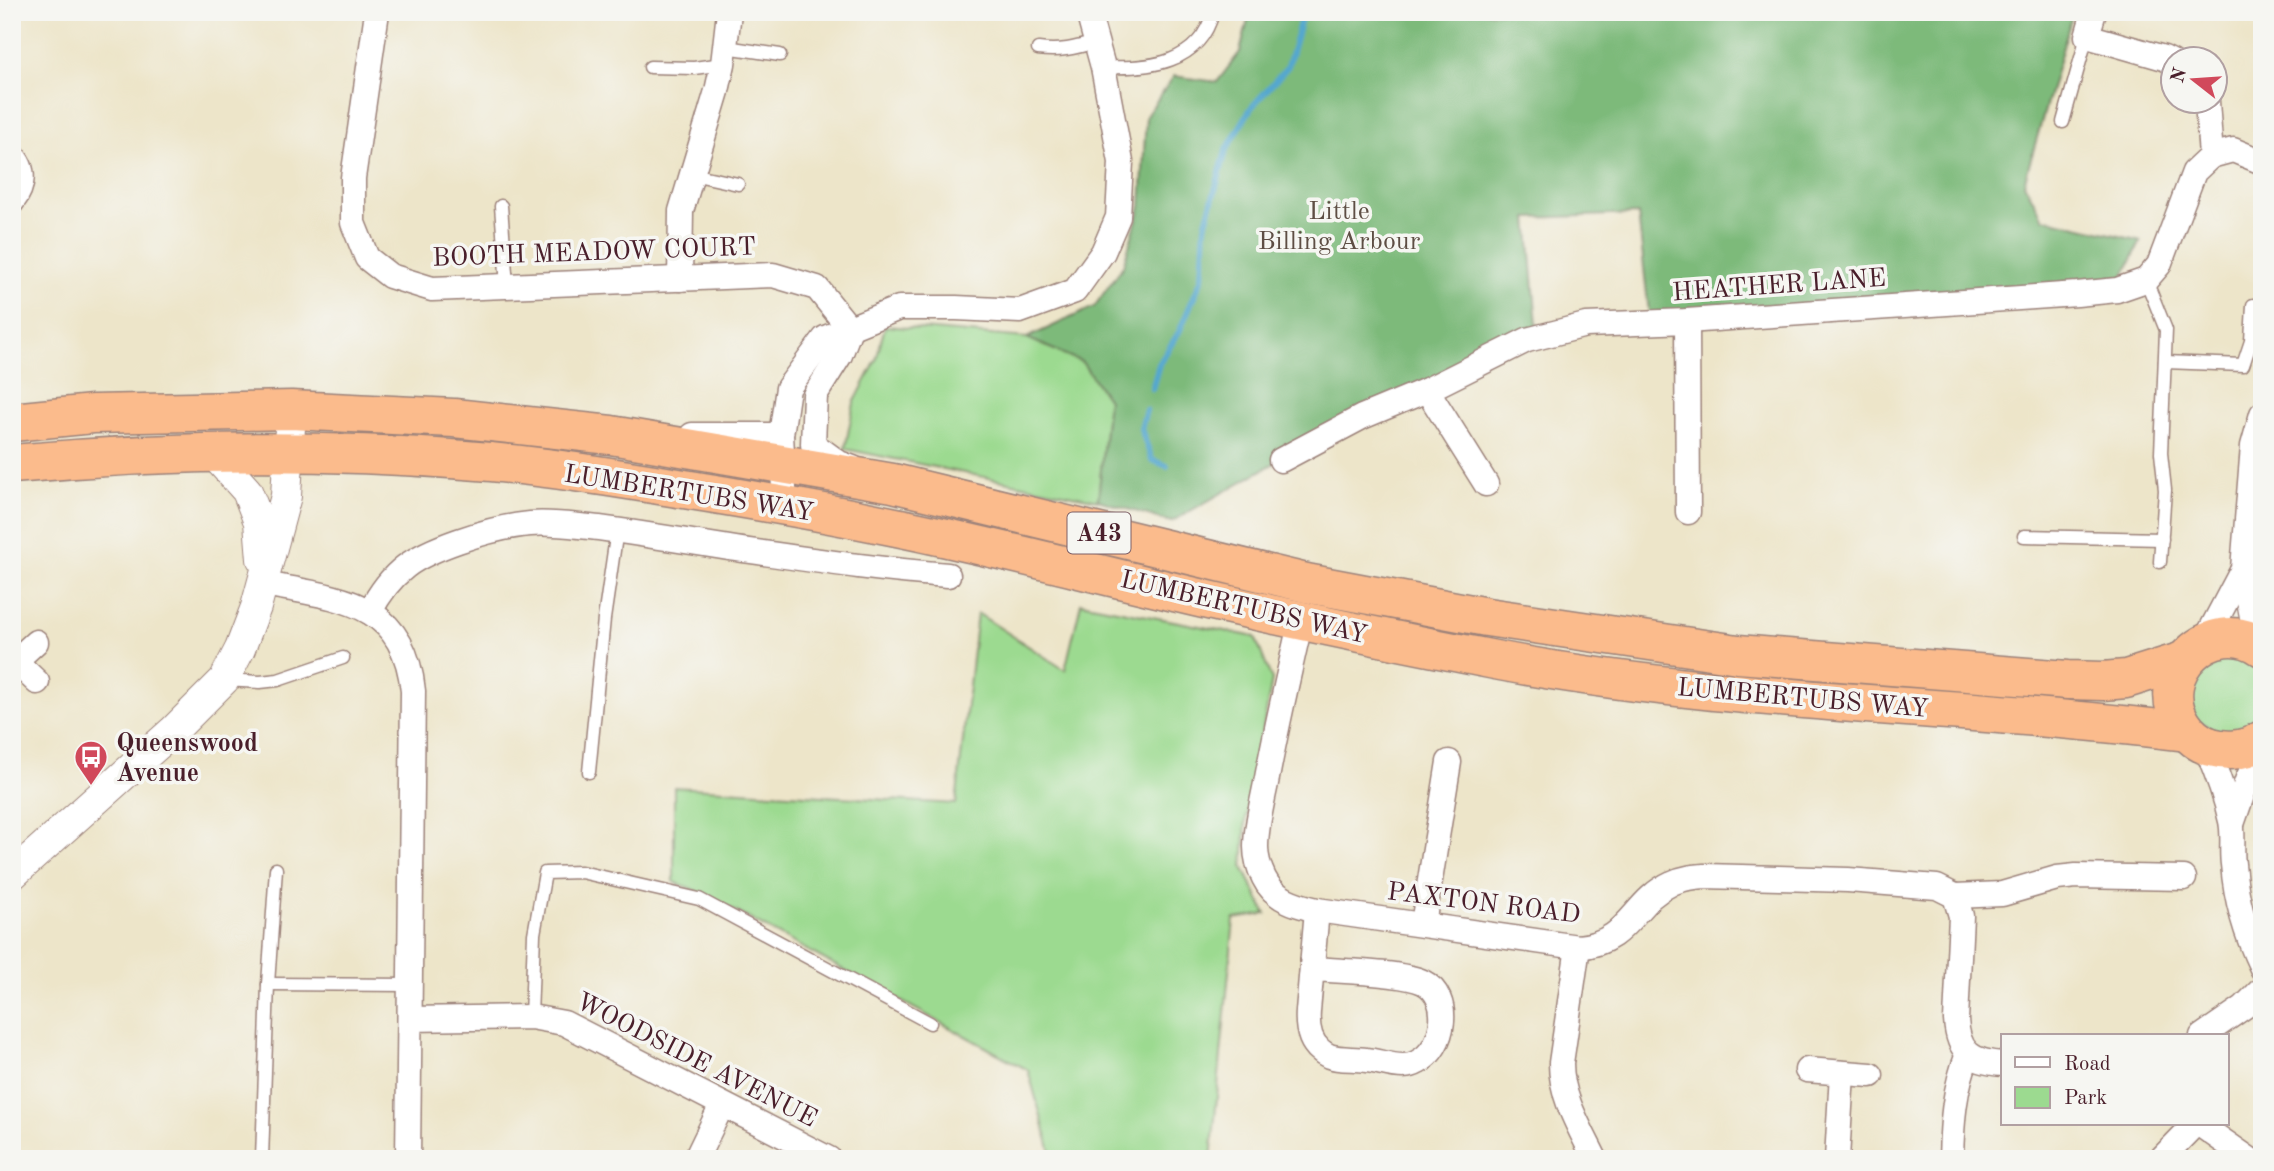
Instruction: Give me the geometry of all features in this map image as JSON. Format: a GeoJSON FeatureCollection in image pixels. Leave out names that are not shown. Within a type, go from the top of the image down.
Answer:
{"type":"FeatureCollection","features":[{"type":"Feature","properties":{"kind":"highway","name":"LUMBERTUBS WAY"},"geometry":{"type":"LineString","coordinates":[[12,422],[93,414],[291,410],[454,418],[611,435],[781,449],[893,483],[1306,583],[1487,617],[1738,654],[2091,681],[2126,679],[2193,652]]}},
{"type":"Feature","properties":{"kind":"highway","name":"LUMBERTUBS WAY"},"geometry":{"type":"LineString","coordinates":[[12,464],[211,451],[289,452],[467,460],[604,476],[785,506],[1013,553],[1173,592],[1500,661],[1718,692],[2097,722],[2196,738]]}},
{"type":"Feature","properties":{"kind":"highway","name":"A43"},"geometry":{"type":"LineString","coordinates":[[2193,652],[2221,637],[2240,637],[2259,645]]}},
{"type":"Feature","properties":{"kind":"highway"},"geometry":{"type":"LineString","coordinates":[[2193,652],[2175,678],[2173,697],[2177,716],[2196,738]]}},
{"type":"Feature","properties":{"kind":"highway","name":"A43"},"geometry":{"type":"LineString","coordinates":[[2196,738],[2222,750],[2239,750],[2262,740]]}},
{"type":"Feature","properties":{"kind":"street","name":"BOOTH MEADOW COURT"},"geometry":{"type":"LineString","coordinates":[[377,12],[353,178],[353,223],[367,258],[390,276],[432,289],[773,275],[817,288],[850,329]]}},
{"type":"Feature","properties":{"kind":"street"},"geometry":{"type":"LineString","coordinates":[[680,279],[681,211],[725,55],[729,12]]}},
{"type":"Feature","properties":{"kind":"street"},"geometry":{"type":"LineString","coordinates":[[785,506],[781,449],[788,388],[825,338],[899,308],[1020,311],[1075,290],[1103,252],[1118,217],[1121,162],[1103,67],[1088,12]]}},
{"type":"Feature","properties":{"kind":"street"},"geometry":{"type":"LineString","coordinates":[[2094,12],[2087,36],[2158,56]]}},
{"type":"Feature","properties":{"kind":"street"},"geometry":{"type":"LineString","coordinates":[[2208,116],[2211,156]]}},
{"type":"Feature","properties":{"kind":"street"},"geometry":{"type":"LineString","coordinates":[[2146,280],[2159,265],[2194,172],[2211,156],[2233,150],[2262,162]]}},
{"type":"Feature","properties":{"kind":"street"},"geometry":{"type":"LineString","coordinates":[[12,155],[21,167],[22,181],[20,192],[12,202]]}},
{"type":"Feature","properties":{"kind":"street","name":"HEATHER LANE"},"geometry":{"type":"LineString","coordinates":[[1281,460],[1362,417],[1427,390],[1527,340],[1586,325],[1686,321],[2077,294],[2117,290],[2146,280]]}},
{"type":"Feature","properties":{"kind":"street"},"geometry":{"type":"LineString","coordinates":[[1686,321],[1688,512]]}},
{"type":"Feature","properties":{"kind":"street"},"geometry":{"type":"LineString","coordinates":[[850,329],[840,355],[816,395],[813,444],[839,463],[893,483]]}},
{"type":"Feature","properties":{"kind":"street"},"geometry":{"type":"LineString","coordinates":[[1427,390],[1486,484]]}},
{"type":"Feature","properties":{"kind":"street"},"geometry":{"type":"LineString","coordinates":[[12,875],[173,731],[223,680],[240,649],[264,584],[286,496],[291,410]]}},
{"type":"Feature","properties":{"kind":"street"},"geometry":{"type":"LineString","coordinates":[[2193,652],[2243,569],[2254,519],[2253,446],[2262,414]]}},
{"type":"Feature","properties":{"kind":"street"},"geometry":{"type":"LineString","coordinates":[[211,451],[247,491],[259,522],[264,584]]}},
{"type":"Feature","properties":{"kind":"street","name":"LUMBERTUBS WAY"},"geometry":{"type":"LineString","coordinates":[[370,612],[379,593],[404,565],[423,554],[470,537],[530,524],[561,524],[617,530],[883,571],[948,575]]}},
{"type":"Feature","properties":{"kind":"street"},"geometry":{"type":"LineString","coordinates":[[2243,569],[2259,645]]}},
{"type":"Feature","properties":{"kind":"street"},"geometry":{"type":"LineString","coordinates":[[264,584],[341,599],[370,612],[389,628],[407,656],[412,681],[408,1159]]}},
{"type":"Feature","properties":{"kind":"street","name":"PAXTON ROAD"},"geometry":{"type":"LineString","coordinates":[[1301,620],[1275,736],[1257,828],[1256,848],[1258,863],[1270,887],[1287,901],[1317,910],[1578,947],[1594,945],[1618,933],[1660,890],[1687,877],[1848,880],[1937,887],[1955,896],[2002,894],[2057,878],[2076,876],[2184,878]]}},
{"type":"Feature","properties":{"kind":"street"},"geometry":{"type":"LineString","coordinates":[[36,642],[14,662],[37,682]]}},
{"type":"Feature","properties":{"kind":"street"},"geometry":{"type":"LineString","coordinates":[[2196,738],[2221,782],[2232,825],[2232,863],[2238,898],[2253,950],[2262,968]]}},
{"type":"Feature","properties":{"kind":"street"},"geometry":{"type":"LineString","coordinates":[[2232,825],[2248,778],[2262,750]]}},
{"type":"Feature","properties":{"kind":"street"},"geometry":{"type":"LineString","coordinates":[[1423,924],[1449,762]]}},
{"type":"Feature","properties":{"kind":"street"},"geometry":{"type":"LineString","coordinates":[[1955,896],[1961,916],[1957,1034],[1961,1046],[1968,1054],[1976,1059],[2001,1064]]}},
{"type":"Feature","properties":{"kind":"street"},"geometry":{"type":"LineString","coordinates":[[1312,969],[1401,976],[1424,982],[1434,989],[1442,1008],[1438,1039],[1433,1049],[1417,1063],[1399,1066],[1330,1056],[1315,1045],[1307,1023],[1317,910]]}},
{"type":"Feature","properties":{"kind":"street"},"geometry":{"type":"LineString","coordinates":[[1578,947],[1561,1079],[1565,1096],[1595,1159]]}},
{"type":"Feature","properties":{"kind":"street"},"geometry":{"type":"LineString","coordinates":[[2205,1034],[2244,1007],[2262,989]]}},
{"type":"Feature","properties":{"kind":"street","name":"WOODSIDE AVENUE"},"geometry":{"type":"LineString","coordinates":[[410,1019],[531,1017],[564,1023],[829,1159]]}},
{"type":"Feature","properties":{"kind":"street"},"geometry":{"type":"LineString","coordinates":[[1951,1159],[1952,1113],[1956,1090],[1968,1054]]}},
{"type":"Feature","properties":{"kind":"street"},"geometry":{"type":"LineString","coordinates":[[1807,1070],[1871,1075]]}},
{"type":"Feature","properties":{"kind":"street"},"geometry":{"type":"LineString","coordinates":[[1837,1159],[1842,1073]]}},
{"type":"Feature","properties":{"kind":"street"},"geometry":{"type":"LineString","coordinates":[[696,1159],[722,1105]]}},
{"type":"Feature","properties":{"kind":"street"},"geometry":{"type":"LineString","coordinates":[[2161,1159],[2195,1126]]}},
{"type":"Feature","properties":{"kind":"street"},"geometry":{"type":"LineString","coordinates":[[2200,1126],[2249,1159]]}},
{"type":"Feature","properties":{"kind":"lane"},"geometry":{"type":"LineString","coordinates":[[1103,67],[1124,68],[1183,56],[1198,44],[1213,12]]}},
{"type":"Feature","properties":{"kind":"lane"},"geometry":{"type":"LineString","coordinates":[[2063,122],[2087,36]]}},
{"type":"Feature","properties":{"kind":"lane"},"geometry":{"type":"LineString","coordinates":[[1038,49],[1057,52],[1096,42]]}},
{"type":"Feature","properties":{"kind":"lane"},"geometry":{"type":"LineString","coordinates":[[650,66],[694,68],[725,55],[780,55]]}},
{"type":"Feature","properties":{"kind":"lane"},"geometry":{"type":"LineString","coordinates":[[692,174],[738,184]]}},
{"type":"Feature","properties":{"kind":"lane"},"geometry":{"type":"LineString","coordinates":[[501,206],[507,286]]}},
{"type":"Feature","properties":{"kind":"lane"},"geometry":{"type":"LineString","coordinates":[[2146,280],[2166,330],[2161,453],[2165,490],[2160,562]]}},
{"type":"Feature","properties":{"kind":"lane"},"geometry":{"type":"LineString","coordinates":[[2165,362],[2243,365],[2251,341],[2253,305]]}},
{"type":"Feature","properties":{"kind":"lane"},"geometry":{"type":"LineString","coordinates":[[589,772],[604,619],[617,530]]}},
{"type":"Feature","properties":{"kind":"lane"},"geometry":{"type":"LineString","coordinates":[[2024,536],[2162,539]]}},
{"type":"Feature","properties":{"kind":"lane"},"geometry":{"type":"LineString","coordinates":[[223,680],[278,680],[343,658]]}},
{"type":"Feature","properties":{"kind":"lane"},"geometry":{"type":"LineString","coordinates":[[262,1159],[268,984],[276,869]]}},
{"type":"Feature","properties":{"kind":"lane"},"geometry":{"type":"LineString","coordinates":[[531,1017],[534,934],[545,873],[582,872],[699,899],[930,1023]]}},
{"type":"Feature","properties":{"kind":"lane"},"geometry":{"type":"LineString","coordinates":[[268,984],[410,985]]}},
{"type":"Feature","properties":{"kind":"green space","name":"Little Billing Arbour"},"geometry":{"type":"Polygon","coordinates":[[[1250,12],[2073,12],[2024,183],[2043,218],[2141,241],[2117,290],[1650,322],[1638,214],[1528,218],[1538,337],[1336,428],[1171,522],[1098,500],[1108,400],[1082,362],[1027,338],[1094,307],[1123,266],[1141,206],[1146,116],[1174,76],[1217,82],[1240,52],[1250,12]]]}},
{"type":"Feature","properties":{"kind":"green space"},"geometry":{"type":"Polygon","coordinates":[[[885,326],[1027,338],[1082,362],[1108,400],[1098,500],[845,449],[854,403],[876,361],[885,326]]]}},
{"type":"Feature","properties":{"kind":"green space"},"geometry":{"type":"Polygon","coordinates":[[[1081,603],[1255,637],[1272,680],[1246,819],[1243,867],[1266,914],[1234,919],[1211,1159],[1053,1159],[1028,1070],[700,892],[674,882],[674,787],[956,804],[977,613],[1065,670],[1081,603]]]}},
{"type":"Feature","properties":{"kind":"green space"},"geometry":{"type":"Polygon","coordinates":[[[2208,657],[2250,657],[2262,667],[2262,721],[2229,737],[2194,719],[2189,679],[2208,657]]]}},
{"type":"Feature","properties":{"kind":"waterway"},"geometry":{"type":"LineString","coordinates":[[1152,389],[1159,364],[1179,332],[1202,278],[1205,226],[1226,151],[1251,108],[1288,66],[1303,12]]}},
{"type":"Feature","properties":{"kind":"waterway"},"geometry":{"type":"LineString","coordinates":[[1146,410],[1141,429],[1152,460],[1167,466]]}},
{"type":"Feature","properties":{"kind":"place","name":"Queenswood Avenue"},"geometry":{"type":"Point","coordinates":[91,787]}}]}
